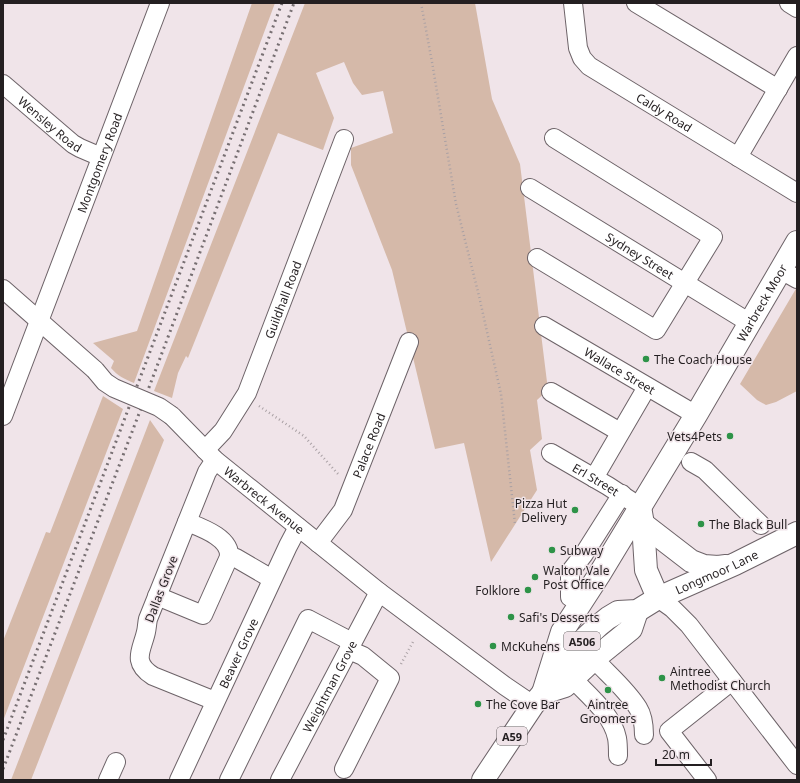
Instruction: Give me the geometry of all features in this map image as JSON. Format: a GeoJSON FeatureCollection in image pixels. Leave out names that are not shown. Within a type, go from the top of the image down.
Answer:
{"type":"FeatureCollection","features":[{"type":"Feature","properties":{"kind":"main road","name":"Warbreck Moor"},"geometry":{"type":"LineString","coordinates":[[538,699],[562,632],[642,516],[696,415],[750,323],[789,275],[797,242]]}},
{"type":"Feature","properties":{"kind":"main road","name":"A506"},"geometry":{"type":"LineString","coordinates":[[642,516],[691,561],[704,566],[718,567],[735,564]]}},
{"type":"Feature","properties":{"kind":"main road"},"geometry":{"type":"LineString","coordinates":[[642,516],[644,561],[646,570],[658,598]]}},
{"type":"Feature","properties":{"kind":"main road","name":"Longmoor Lane"},"geometry":{"type":"LineString","coordinates":[[538,699],[562,660],[598,626],[618,612],[637,611],[658,598],[735,564],[797,533]]}},
{"type":"Feature","properties":{"kind":"main road","name":"A506"},"geometry":{"type":"LineString","coordinates":[[538,699],[565,686],[594,659],[631,629],[637,611]]}},
{"type":"Feature","properties":{"kind":"main road","name":"A59"},"geometry":{"type":"LineString","coordinates":[[483,780],[538,699]]}},
{"type":"Feature","properties":{"kind":"street","name":"Montgomery Road"},"geometry":{"type":"LineString","coordinates":[[3,416],[160,3]]}},
{"type":"Feature","properties":{"kind":"street","name":"Caldy Road"},"geometry":{"type":"LineString","coordinates":[[572,3],[578,48],[582,58],[589,66],[797,193]]}},
{"type":"Feature","properties":{"kind":"street"},"geometry":{"type":"LineString","coordinates":[[636,3],[778,89]]}},
{"type":"Feature","properties":{"kind":"street"},"geometry":{"type":"LineString","coordinates":[[789,3],[797,8]]}},
{"type":"Feature","properties":{"kind":"street"},"geometry":{"type":"LineString","coordinates":[[738,157],[797,56]]}},
{"type":"Feature","properties":{"kind":"street","name":"Wensley Road"},"geometry":{"type":"LineString","coordinates":[[3,84],[74,144],[101,157]]}},
{"type":"Feature","properties":{"kind":"street"},"geometry":{"type":"LineString","coordinates":[[537,258],[656,330],[713,237],[554,138]]}},
{"type":"Feature","properties":{"kind":"street","name":"Guildhall Road"},"geometry":{"type":"LineString","coordinates":[[210,455],[245,396],[344,139]]}},
{"type":"Feature","properties":{"kind":"street","name":"Sydney Street"},"geometry":{"type":"LineString","coordinates":[[530,188],[750,323]]}},
{"type":"Feature","properties":{"kind":"street","name":"Warbreck Avenue"},"geometry":{"type":"LineString","coordinates":[[3,289],[95,370],[104,382],[114,388],[158,407],[172,416],[210,455],[379,592],[498,681],[538,699]]}},
{"type":"Feature","properties":{"kind":"street","name":"Wallace Street"},"geometry":{"type":"LineString","coordinates":[[544,326],[696,415]]}},
{"type":"Feature","properties":{"kind":"street","name":"Palace Road"},"geometry":{"type":"LineString","coordinates":[[318,543],[343,510],[409,342]]}},
{"type":"Feature","properties":{"kind":"street"},"geometry":{"type":"LineString","coordinates":[[594,478],[646,387]]}},
{"type":"Feature","properties":{"kind":"street"},"geometry":{"type":"LineString","coordinates":[[551,392],[620,432]]}},
{"type":"Feature","properties":{"kind":"street","name":"Erl Street"},"geometry":{"type":"LineString","coordinates":[[551,453],[622,494],[642,516]]}},
{"type":"Feature","properties":{"kind":"street","name":"Dallas Grove"},"geometry":{"type":"LineString","coordinates":[[210,455],[207,472],[148,619],[146,632],[139,652],[139,658],[142,664],[153,676],[215,701]]}},
{"type":"Feature","properties":{"kind":"street"},"geometry":{"type":"LineString","coordinates":[[691,462],[704,470],[761,525]]}},
{"type":"Feature","properties":{"kind":"street"},"geometry":{"type":"LineString","coordinates":[[581,603],[570,597],[570,572],[584,554],[622,494]]}},
{"type":"Feature","properties":{"kind":"street"},"geometry":{"type":"LineString","coordinates":[[157,596],[203,615],[229,557],[229,551],[224,541],[202,528],[187,522]]}},
{"type":"Feature","properties":{"kind":"street","name":"Beaver Grove"},"geometry":{"type":"LineString","coordinates":[[179,780],[292,536],[298,527]]}},
{"type":"Feature","properties":{"kind":"street"},"geometry":{"type":"LineString","coordinates":[[229,557],[236,558],[272,579]]}},
{"type":"Feature","properties":{"kind":"street","name":"Weightman Grove"},"geometry":{"type":"LineString","coordinates":[[280,780],[379,592]]}},
{"type":"Feature","properties":{"kind":"street"},"geometry":{"type":"LineString","coordinates":[[658,598],[672,608],[689,625],[797,765]]}},
{"type":"Feature","properties":{"kind":"street"},"geometry":{"type":"LineString","coordinates":[[229,780],[308,619],[351,646],[390,678],[344,769]]}},
{"type":"Feature","properties":{"kind":"street"},"geometry":{"type":"LineString","coordinates":[[594,659],[639,709],[644,725],[644,735]]}},
{"type":"Feature","properties":{"kind":"street"},"geometry":{"type":"LineString","coordinates":[[572,679],[602,709],[614,729],[618,739],[618,756]]}},
{"type":"Feature","properties":{"kind":"street"},"geometry":{"type":"LineString","coordinates":[[707,780],[670,731],[732,681]]}},
{"type":"Feature","properties":{"kind":"street"},"geometry":{"type":"LineString","coordinates":[[108,780],[116,762]]}},
{"type":"Feature","properties":{"kind":"path"},"geometry":{"type":"LineString","coordinates":[[421,3],[456,204],[501,394],[515,524]]}},
{"type":"Feature","properties":{"kind":"path"},"geometry":{"type":"LineString","coordinates":[[245,396],[304,436],[351,490]]}},
{"type":"Feature","properties":{"kind":"path"},"geometry":{"type":"LineString","coordinates":[[390,678],[395,675],[416,636]]}},
{"type":"Feature","properties":{"kind":"shaded area"},"geometry":{"type":"Polygon","coordinates":[[[252,3],[275,3],[134,383],[121,377],[114,371],[111,368],[114,361],[93,343],[137,331],[252,3]]]}},
{"type":"Feature","properties":{"kind":"shaded area"},"geometry":{"type":"Polygon","coordinates":[[[305,3],[475,3],[492,99],[520,164],[548,390],[537,400],[542,439],[530,450],[537,490],[491,562],[464,443],[435,449],[392,270],[351,165],[351,148],[393,133],[383,91],[362,95],[353,83],[344,62],[316,73],[334,118],[323,150],[278,133],[188,358],[186,356],[178,373],[172,398],[154,391],[305,3]]]}},
{"type":"Feature","properties":{"kind":"shaded area"},"geometry":{"type":"Polygon","coordinates":[[[797,287],[797,391],[776,402],[766,405],[757,400],[740,384],[797,287]]]}},
{"type":"Feature","properties":{"kind":"shaded area"},"geometry":{"type":"Polygon","coordinates":[[[103,396],[123,409],[3,721],[3,641],[46,532],[50,533],[103,396]]]}},
{"type":"Feature","properties":{"kind":"shaded area"},"geometry":{"type":"Polygon","coordinates":[[[150,420],[164,440],[31,780],[11,780],[150,420]]]}},
{"type":"Feature","properties":{"kind":"railway"},"geometry":{"type":"LineString","coordinates":[[3,740],[282,3]]}},
{"type":"Feature","properties":{"kind":"railway"},"geometry":{"type":"LineString","coordinates":[[3,769],[294,3]]}},
{"type":"Feature","properties":{"kind":"place","name":"The Coach House"},"geometry":{"type":"Point","coordinates":[646,359]}},
{"type":"Feature","properties":{"kind":"place","name":"Vets4Pets"},"geometry":{"type":"Point","coordinates":[730,436]}},
{"type":"Feature","properties":{"kind":"place","name":"Pizza Hut Delivery"},"geometry":{"type":"Point","coordinates":[575,510]}},
{"type":"Feature","properties":{"kind":"place","name":"The Black Bull"},"geometry":{"type":"Point","coordinates":[701,524]}},
{"type":"Feature","properties":{"kind":"place","name":"Subway"},"geometry":{"type":"Point","coordinates":[552,550]}},
{"type":"Feature","properties":{"kind":"place","name":"Walton Vale Post Office"},"geometry":{"type":"Point","coordinates":[535,577]}},
{"type":"Feature","properties":{"kind":"place","name":"Folklore"},"geometry":{"type":"Point","coordinates":[528,590]}},
{"type":"Feature","properties":{"kind":"place","name":"Safi's Desserts"},"geometry":{"type":"Point","coordinates":[511,617]}},
{"type":"Feature","properties":{"kind":"place","name":"McKuhens"},"geometry":{"type":"Point","coordinates":[493,646]}},
{"type":"Feature","properties":{"kind":"place","name":"Aintree Methodist Church"},"geometry":{"type":"Point","coordinates":[662,678]}},
{"type":"Feature","properties":{"kind":"place","name":"Aintree Groomers"},"geometry":{"type":"Point","coordinates":[608,690]}},
{"type":"Feature","properties":{"kind":"place","name":"The Cove Bar"},"geometry":{"type":"Point","coordinates":[478,704]}}]}
